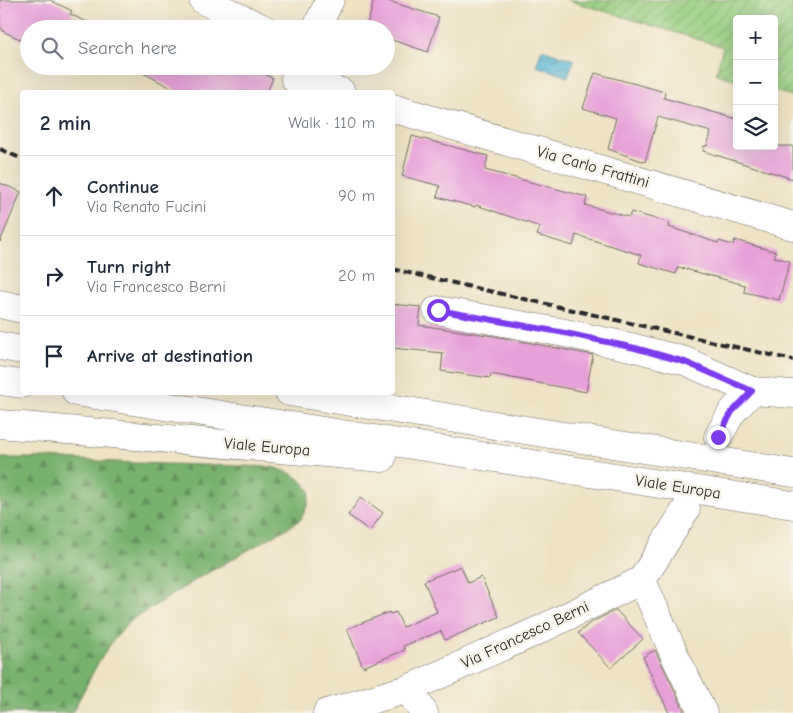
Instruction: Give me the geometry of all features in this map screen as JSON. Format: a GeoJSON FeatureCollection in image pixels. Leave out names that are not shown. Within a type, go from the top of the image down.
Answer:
{"type":"FeatureCollection","features":[{"type":"Feature","properties":{"kind":"street"},"geometry":{"type":"LineString","coordinates":[[203,0],[245,20]]}},
{"type":"Feature","properties":{"kind":"street"},"geometry":{"type":"LineString","coordinates":[[320,20],[330,0]]}},
{"type":"Feature","properties":{"kind":"street"},"geometry":{"type":"LineString","coordinates":[[295,79],[334,90]]}},
{"type":"Feature","properties":{"kind":"street","name":"Via Carlo Frattini"},"geometry":{"type":"LineString","coordinates":[[395,109],[793,226]]}},
{"type":"Feature","properties":{"kind":"street"},"geometry":{"type":"LineString","coordinates":[[0,304],[20,309]]}},
{"type":"Feature","properties":{"kind":"street"},"geometry":{"type":"LineString","coordinates":[[438,310],[565,333],[643,350],[685,362],[752,391],[793,394]]}},
{"type":"Feature","properties":{"kind":"street"},"geometry":{"type":"LineString","coordinates":[[0,346],[20,350]]}},
{"type":"Feature","properties":{"kind":"street"},"geometry":{"type":"LineString","coordinates":[[0,381],[20,384]]}},
{"type":"Feature","properties":{"kind":"street"},"geometry":{"type":"LineString","coordinates":[[718,437],[732,412],[752,391]]}},
{"type":"Feature","properties":{"kind":"street","name":"Viale Europa"},"geometry":{"type":"LineString","coordinates":[[395,393],[533,431]]}},
{"type":"Feature","properties":{"kind":"street","name":"Viale Europa"},"geometry":{"type":"LineString","coordinates":[[95,395],[793,505]]}},
{"type":"Feature","properties":{"kind":"street","name":"Viale Europa"},"geometry":{"type":"LineString","coordinates":[[308,395],[793,473]]}},
{"type":"Feature","properties":{"kind":"street","name":"Viale Europa"},"geometry":{"type":"LineString","coordinates":[[0,424],[418,461],[534,464]]}},
{"type":"Feature","properties":{"kind":"street"},"geometry":{"type":"LineString","coordinates":[[686,509],[642,580],[675,656],[703,713]]}},
{"type":"Feature","properties":{"kind":"street","name":"Via Francesco Berni"},"geometry":{"type":"LineString","coordinates":[[327,713],[408,688],[537,631],[642,580]]}},
{"type":"Feature","properties":{"kind":"street"},"geometry":{"type":"LineString","coordinates":[[408,688],[424,713]]}},
{"type":"Feature","properties":{"kind":"green space"},"geometry":{"type":"Polygon","coordinates":[[[568,0],[793,0],[793,96],[778,92],[778,15],[733,15],[733,79],[716,74],[723,47],[568,0]]]}},
{"type":"Feature","properties":{"kind":"green space"},"geometry":{"type":"Polygon","coordinates":[[[0,458],[272,467],[294,475],[310,492],[308,504],[301,519],[202,576],[130,621],[112,642],[98,663],[72,713],[0,713],[0,458]]]}},
{"type":"Feature","properties":{"kind":"water"},"geometry":{"type":"Polygon","coordinates":[[[542,49],[574,60],[568,77],[536,66],[542,49]]]}},
{"type":"Feature","properties":{"kind":"building"},"geometry":{"type":"Polygon","coordinates":[[[0,0],[50,0],[72,11],[70,14],[83,20],[20,20],[20,39],[4,32],[0,26],[0,0]]]}},
{"type":"Feature","properties":{"kind":"building"},"geometry":{"type":"Polygon","coordinates":[[[374,0],[385,0],[439,17],[428,52],[395,41],[395,20],[368,20],[374,0]]]}},
{"type":"Feature","properties":{"kind":"building"},"geometry":{"type":"Polygon","coordinates":[[[595,73],[665,92],[664,98],[733,118],[733,150],[778,150],[778,146],[793,146],[793,179],[703,151],[704,146],[707,146],[711,132],[658,117],[645,162],[608,149],[616,118],[583,108],[595,73]]]}},
{"type":"Feature","properties":{"kind":"building"},"geometry":{"type":"Polygon","coordinates":[[[147,75],[266,75],[273,78],[268,90],[175,90],[147,75]]]}},
{"type":"Feature","properties":{"kind":"building"},"geometry":{"type":"Polygon","coordinates":[[[412,136],[488,156],[485,170],[587,197],[585,205],[629,217],[631,212],[670,223],[669,227],[718,243],[719,241],[733,245],[735,240],[776,252],[774,257],[790,261],[779,300],[744,292],[745,285],[678,267],[676,274],[639,263],[641,255],[576,235],[573,246],[537,235],[540,227],[476,205],[475,207],[437,197],[440,186],[402,176],[412,136]]]}},
{"type":"Feature","properties":{"kind":"building"},"geometry":{"type":"Polygon","coordinates":[[[0,183],[20,192],[20,194],[0,242],[0,183]]]}},
{"type":"Feature","properties":{"kind":"building"},"geometry":{"type":"Polygon","coordinates":[[[395,304],[421,307],[419,325],[494,336],[593,355],[586,392],[491,374],[490,378],[441,371],[443,353],[395,348],[395,304]]]}},
{"type":"Feature","properties":{"kind":"building"},"geometry":{"type":"Polygon","coordinates":[[[361,497],[383,513],[370,531],[348,515],[361,497]]]}},
{"type":"Feature","properties":{"kind":"building"},"geometry":{"type":"Polygon","coordinates":[[[461,566],[468,583],[481,577],[499,617],[445,640],[441,631],[403,646],[405,650],[363,667],[347,629],[389,612],[390,614],[396,612],[403,627],[437,612],[424,581],[461,566]]]}},
{"type":"Feature","properties":{"kind":"building"},"geometry":{"type":"Polygon","coordinates":[[[616,610],[643,639],[611,668],[578,633],[590,623],[616,610]]]}},
{"type":"Feature","properties":{"kind":"building"},"geometry":{"type":"Polygon","coordinates":[[[655,650],[684,710],[682,713],[669,713],[643,657],[655,650]]]}},
{"type":"Feature","properties":{"kind":"railway"},"geometry":{"type":"LineString","coordinates":[[0,149],[20,158]]}},
{"type":"Feature","properties":{"kind":"railway"},"geometry":{"type":"LineString","coordinates":[[395,270],[793,360]]}},
{"type":"Feature","properties":{"kind":"route"},"geometry":{"type":"LineString","coordinates":[[438,310],[635,348],[685,362],[752,391],[732,412],[718,437]]}}]}
